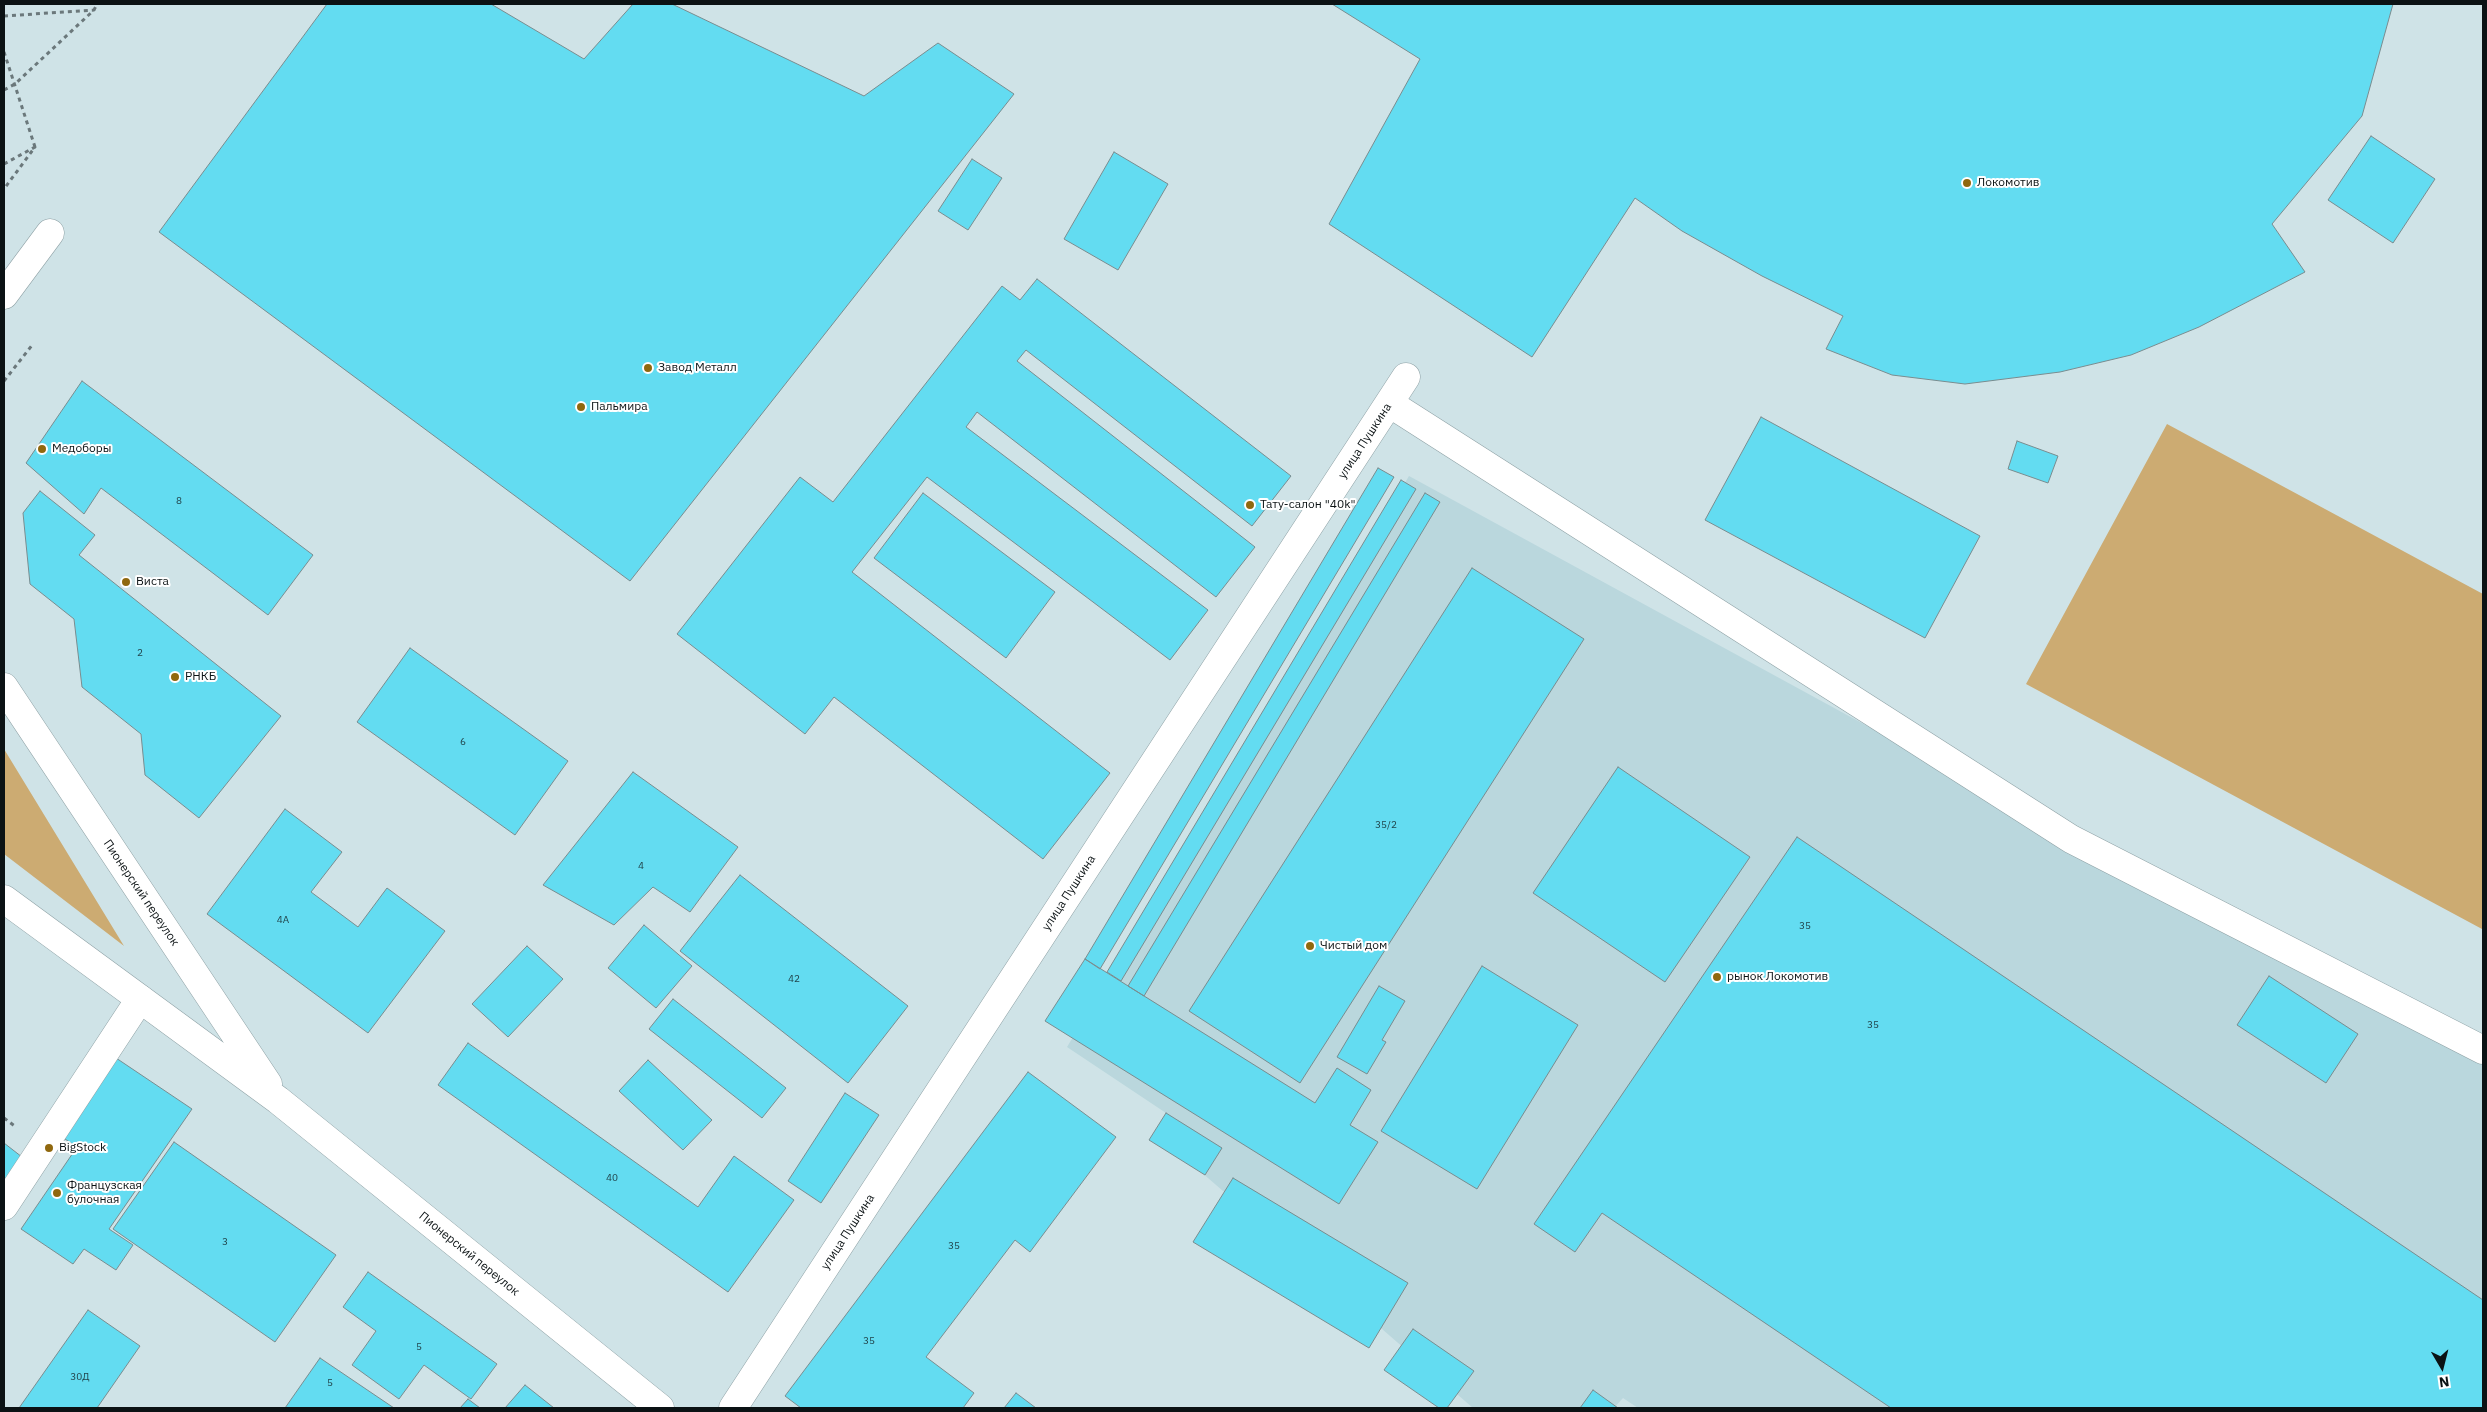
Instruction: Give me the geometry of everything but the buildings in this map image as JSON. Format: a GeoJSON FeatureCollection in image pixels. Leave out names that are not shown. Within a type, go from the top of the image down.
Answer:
{"type":"FeatureCollection","features":[{"type":"Feature","properties":{"kind":"main road"},"geometry":{"type":"LineString","coordinates":[[4,295],[50,233]]}},
{"type":"Feature","properties":{"kind":"main road","name":"улица Пушкина"},"geometry":{"type":"LineString","coordinates":[[733,1408],[1406,377]]}},
{"type":"Feature","properties":{"kind":"main road"},"geometry":{"type":"LineString","coordinates":[[1389,403],[2071,839],[2483,1050]]}},
{"type":"Feature","properties":{"kind":"main road","name":"Пионерский переулок"},"geometry":{"type":"LineString","coordinates":[[4,687],[278,1100]]}},
{"type":"Feature","properties":{"kind":"main road","name":"Пионерский переулок"},"geometry":{"type":"LineString","coordinates":[[4,899],[278,1100],[660,1408]]}},
{"type":"Feature","properties":{"kind":"main road"},"geometry":{"type":"LineString","coordinates":[[4,1206],[140,999]]}},
{"type":"Feature","properties":{"kind":"path"},"geometry":{"type":"LineString","coordinates":[[4,90],[14,84],[94,10],[97,4]]}},
{"type":"Feature","properties":{"kind":"path"},"geometry":{"type":"LineString","coordinates":[[4,16],[94,10]]}},
{"type":"Feature","properties":{"kind":"path"},"geometry":{"type":"LineString","coordinates":[[4,52],[35,147]]}},
{"type":"Feature","properties":{"kind":"path"},"geometry":{"type":"LineString","coordinates":[[4,164],[35,147]]}},
{"type":"Feature","properties":{"kind":"path"},"geometry":{"type":"LineString","coordinates":[[4,189],[35,147]]}},
{"type":"Feature","properties":{"kind":"path"},"geometry":{"type":"LineString","coordinates":[[4,381],[33,344]]}},
{"type":"Feature","properties":{"kind":"shaded area"},"geometry":{"type":"Polygon","coordinates":[[[2167,424],[2483,594],[2482,929],[2026,684],[2167,424]]]}},
{"type":"Feature","properties":{"kind":"shaded area","name":"рынок Локомотив"},"geometry":{"type":"Polygon","coordinates":[[[1409,476],[2483,1062],[2483,1408],[1638,1408],[1623,1398],[1614,1408],[1473,1408],[1155,1132],[1166,1113],[1067,1047],[1409,476]]]}},
{"type":"Feature","properties":{"kind":"shaded area"},"geometry":{"type":"Polygon","coordinates":[[[4,749],[124,946],[4,854],[4,749]]]}},
{"type":"Feature","properties":{"kind":"place","name":"Локомотив"},"geometry":{"type":"Point","coordinates":[1967,183]}},
{"type":"Feature","properties":{"kind":"place","name":"Завод Металл"},"geometry":{"type":"Point","coordinates":[648,368]}},
{"type":"Feature","properties":{"kind":"place","name":"Пальмира"},"geometry":{"type":"Point","coordinates":[581,407]}},
{"type":"Feature","properties":{"kind":"place","name":"Медоборы"},"geometry":{"type":"Point","coordinates":[42,449]}},
{"type":"Feature","properties":{"kind":"place","name":"Тату-салон \"40k\""},"geometry":{"type":"Point","coordinates":[1250,505]}},
{"type":"Feature","properties":{"kind":"place","name":"Виста"},"geometry":{"type":"Point","coordinates":[126,582]}},
{"type":"Feature","properties":{"kind":"place","name":"РНКБ"},"geometry":{"type":"Point","coordinates":[175,677]}},
{"type":"Feature","properties":{"kind":"place","name":"Чистый дом"},"geometry":{"type":"Point","coordinates":[1310,946]}},
{"type":"Feature","properties":{"kind":"place","name":"рынок Локомотив"},"geometry":{"type":"Point","coordinates":[1717,977]}},
{"type":"Feature","properties":{"kind":"place","name":"BigStock"},"geometry":{"type":"Point","coordinates":[49,1148]}},
{"type":"Feature","properties":{"kind":"place","name":"Французская булочная"},"geometry":{"type":"Point","coordinates":[57,1193]}}]}
